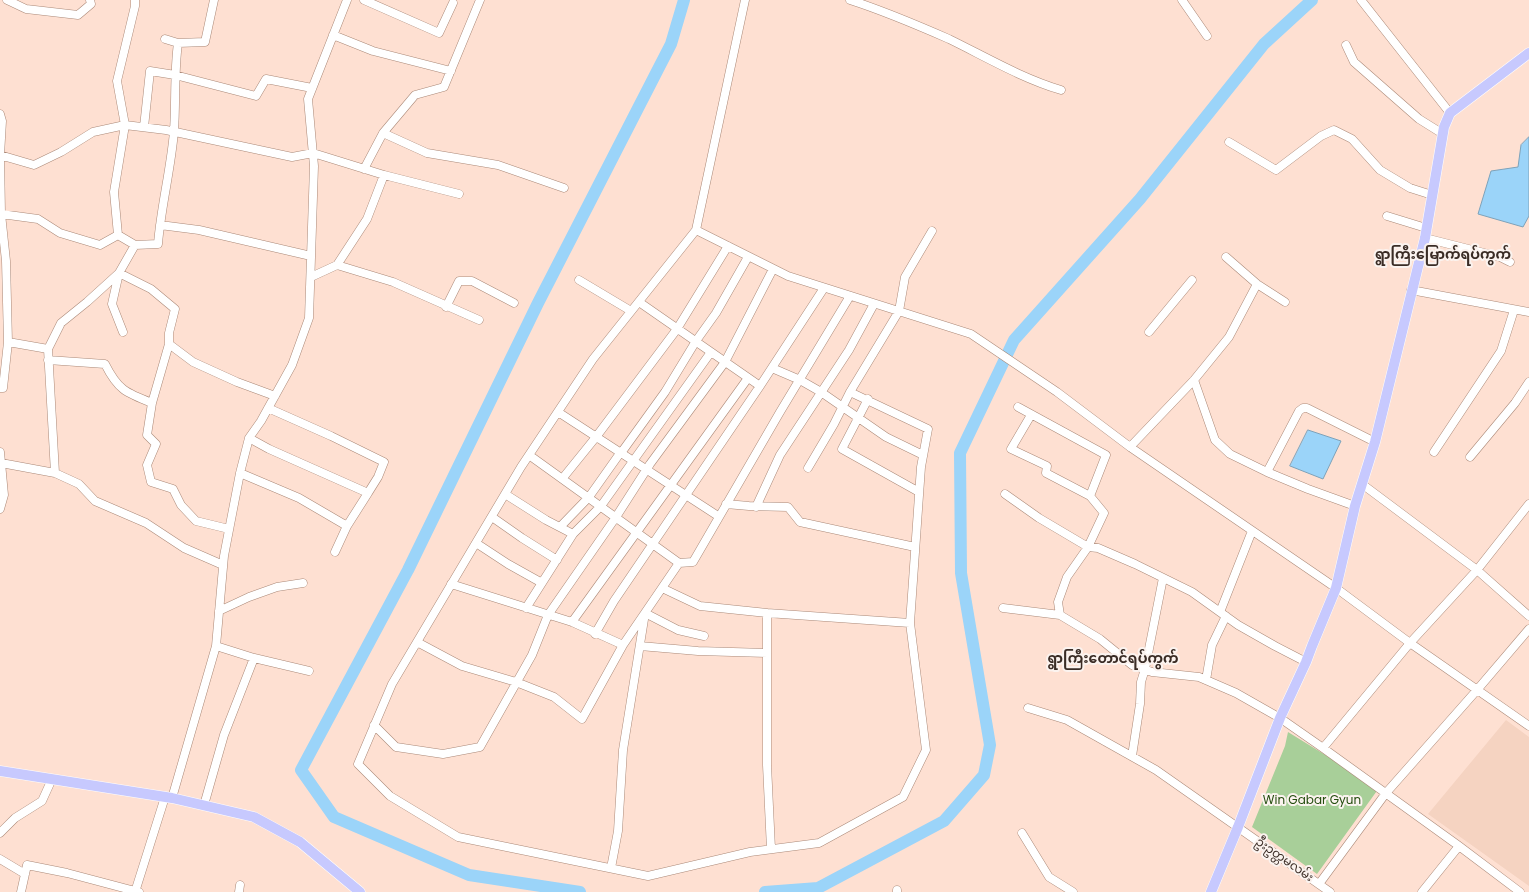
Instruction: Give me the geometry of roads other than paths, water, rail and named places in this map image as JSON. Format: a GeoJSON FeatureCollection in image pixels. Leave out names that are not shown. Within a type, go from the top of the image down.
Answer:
{"type":"FeatureCollection","features":[{"type":"Feature","properties":{"kind":"main road"},"geometry":{"type":"LineString","coordinates":[[1211,892],[1280,718],[1306,662],[1336,588],[1355,506],[1374,442],[1426,233],[1443,134],[1450,113],[1529,53]]}},
{"type":"Feature","properties":{"kind":"main road"},"geometry":{"type":"LineString","coordinates":[[0,771],[169,797],[254,817],[300,842],[360,892]]}},
{"type":"Feature","properties":{"kind":"street"},"geometry":{"type":"LineString","coordinates":[[6,0],[26,9],[78,15],[91,4],[90,0]]}},
{"type":"Feature","properties":{"kind":"street"},"geometry":{"type":"LineString","coordinates":[[118,235],[114,192],[125,125],[117,81],[135,6],[134,0]]}},
{"type":"Feature","properties":{"kind":"street"},"geometry":{"type":"LineString","coordinates":[[165,39],[178,43],[205,42],[214,0]]}},
{"type":"Feature","properties":{"kind":"street"},"geometry":{"type":"LineString","coordinates":[[21,892],[27,865],[67,873],[136,892],[169,797],[216,646],[223,565],[240,473],[249,438],[292,365],[310,318],[314,166],[308,99],[347,0]]}},
{"type":"Feature","properties":{"kind":"street"},"geometry":{"type":"LineString","coordinates":[[364,0],[439,33],[453,3]]}},
{"type":"Feature","properties":{"kind":"street"},"geometry":{"type":"LineString","coordinates":[[364,169],[383,133],[415,95],[444,87],[480,0]]}},
{"type":"Feature","properties":{"kind":"street"},"geometry":{"type":"LineString","coordinates":[[745,0],[696,230],[593,359],[529,455],[392,684],[358,764],[390,796],[458,837],[648,876],[750,852],[819,843],[903,797],[926,750],[910,624],[919,492],[923,455],[928,429],[868,399],[850,392]]}},
{"type":"Feature","properties":{"kind":"street"},"geometry":{"type":"LineString","coordinates":[[850,0],[948,39],[1036,82],[1060,90]]}},
{"type":"Feature","properties":{"kind":"street"},"geometry":{"type":"LineString","coordinates":[[1182,0],[1207,36]]}},
{"type":"Feature","properties":{"kind":"street"},"geometry":{"type":"LineString","coordinates":[[1361,0],[1450,113]]}},
{"type":"Feature","properties":{"kind":"street"},"geometry":{"type":"LineString","coordinates":[[333,35],[373,51],[451,71]]}},
{"type":"Feature","properties":{"kind":"street"},"geometry":{"type":"LineString","coordinates":[[118,235],[135,245],[158,244],[174,132],[175,74],[178,43]]}},
{"type":"Feature","properties":{"kind":"street"},"geometry":{"type":"LineString","coordinates":[[1346,45],[1354,62],[1419,119],[1443,134]]}},
{"type":"Feature","properties":{"kind":"street"},"geometry":{"type":"LineString","coordinates":[[144,127],[150,71],[175,74],[256,96],[266,79],[312,88]]}},
{"type":"Feature","properties":{"kind":"street"},"geometry":{"type":"LineString","coordinates":[[0,114],[2,121],[0,155],[1,214],[8,342],[3,388],[0,388]]}},
{"type":"Feature","properties":{"kind":"street"},"geometry":{"type":"LineString","coordinates":[[0,155],[34,165],[61,152],[93,132],[125,125],[174,132],[292,157],[312,153],[384,175],[460,194]]}},
{"type":"Feature","properties":{"kind":"street"},"geometry":{"type":"LineString","coordinates":[[1229,142],[1276,170],[1321,136],[1334,130],[1352,139],[1380,170],[1410,188],[1432,195]]}},
{"type":"Feature","properties":{"kind":"street"},"geometry":{"type":"LineString","coordinates":[[383,133],[427,154],[498,165],[564,188]]}},
{"type":"Feature","properties":{"kind":"street"},"geometry":{"type":"LineString","coordinates":[[311,277],[337,265],[367,219],[384,175]]}},
{"type":"Feature","properties":{"kind":"street"},"geometry":{"type":"LineString","coordinates":[[1,214],[38,219],[60,233],[100,245],[118,235]]}},
{"type":"Feature","properties":{"kind":"street"},"geometry":{"type":"LineString","coordinates":[[1387,216],[1426,233],[1500,257],[1510,262]]}},
{"type":"Feature","properties":{"kind":"street"},"geometry":{"type":"LineString","coordinates":[[160,225],[199,230],[311,256]]}},
{"type":"Feature","properties":{"kind":"street"},"geometry":{"type":"LineString","coordinates":[[696,230],[788,276],[971,334],[1057,392],[1130,447],[1336,588],[1529,726]]}},
{"type":"Feature","properties":{"kind":"street"},"geometry":{"type":"LineString","coordinates":[[808,468],[834,424],[850,392],[898,311],[906,277],[932,231]]}},
{"type":"Feature","properties":{"kind":"street"},"geometry":{"type":"LineString","coordinates":[[123,332],[112,304],[119,273],[135,245]]}},
{"type":"Feature","properties":{"kind":"street"},"geometry":{"type":"LineString","coordinates":[[562,479],[596,437],[677,328],[728,246]]}},
{"type":"Feature","properties":{"kind":"street"},"geometry":{"type":"LineString","coordinates":[[560,527],[589,498],[665,392],[696,341],[716,313],[748,257]]}},
{"type":"Feature","properties":{"kind":"street"},"geometry":{"type":"LineString","coordinates":[[1226,257],[1257,284],[1285,302]]}},
{"type":"Feature","properties":{"kind":"street"},"geometry":{"type":"LineString","coordinates":[[337,265],[393,282],[479,320]]}},
{"type":"Feature","properties":{"kind":"street"},"geometry":{"type":"LineString","coordinates":[[374,726],[396,746],[443,754],[480,746],[532,655],[548,615],[616,517],[646,470],[725,362],[773,269]]}},
{"type":"Feature","properties":{"kind":"street"},"geometry":{"type":"LineString","coordinates":[[119,273],[151,289],[175,309],[169,333],[169,344],[152,403],[147,435],[156,444],[147,465],[151,482],[173,489],[181,505],[196,521],[230,529]]}},
{"type":"Feature","properties":{"kind":"street"},"geometry":{"type":"LineString","coordinates":[[55,473],[48,348],[61,324],[119,273]]}},
{"type":"Feature","properties":{"kind":"street"},"geometry":{"type":"LineString","coordinates":[[446,306],[459,281],[472,280],[514,303]]}},
{"type":"Feature","properties":{"kind":"street"},"geometry":{"type":"LineString","coordinates":[[579,280],[631,311]]}},
{"type":"Feature","properties":{"kind":"street"},"geometry":{"type":"LineString","coordinates":[[1149,332],[1192,280]]}},
{"type":"Feature","properties":{"kind":"street"},"geometry":{"type":"LineString","coordinates":[[1130,447],[1194,380],[1229,337],[1257,284]]}},
{"type":"Feature","properties":{"kind":"street"},"geometry":{"type":"LineString","coordinates":[[596,634],[614,600],[687,496],[824,288]]}},
{"type":"Feature","properties":{"kind":"street"},"geometry":{"type":"LineString","coordinates":[[1411,290],[1529,312]]}},
{"type":"Feature","properties":{"kind":"street"},"geometry":{"type":"LineString","coordinates":[[529,455],[679,563],[693,562],[718,516],[850,296]]}},
{"type":"Feature","properties":{"kind":"street"},"geometry":{"type":"LineString","coordinates":[[639,302],[760,386]]}},
{"type":"Feature","properties":{"kind":"street"},"geometry":{"type":"LineString","coordinates":[[756,507],[780,455],[849,350],[874,304]]}},
{"type":"Feature","properties":{"kind":"street"},"geometry":{"type":"LineString","coordinates":[[1434,452],[1501,351],[1514,310]]}},
{"type":"Feature","properties":{"kind":"street"},"geometry":{"type":"LineString","coordinates":[[8,342],[48,348]]}},
{"type":"Feature","properties":{"kind":"street"},"geometry":{"type":"LineString","coordinates":[[169,344],[193,362],[238,382],[275,396]]}},
{"type":"Feature","properties":{"kind":"street"},"geometry":{"type":"LineString","coordinates":[[526,608],[573,534],[601,506],[711,352]]}},
{"type":"Feature","properties":{"kind":"street"},"geometry":{"type":"LineString","coordinates":[[48,360],[105,364],[113,380],[129,394],[152,403]]}},
{"type":"Feature","properties":{"kind":"street"},"geometry":{"type":"LineString","coordinates":[[772,368],[800,380],[821,392],[858,416],[886,437],[923,455]]}},
{"type":"Feature","properties":{"kind":"street"},"geometry":{"type":"LineString","coordinates":[[572,622],[748,378]]}},
{"type":"Feature","properties":{"kind":"street"},"geometry":{"type":"LineString","coordinates":[[1194,380],[1215,440],[1230,454],[1267,472],[1355,506]]}},
{"type":"Feature","properties":{"kind":"street"},"geometry":{"type":"LineString","coordinates":[[1470,457],[1515,403],[1529,382]]}},
{"type":"Feature","properties":{"kind":"street"},"geometry":{"type":"LineString","coordinates":[[868,399],[842,449],[919,492]]}},
{"type":"Feature","properties":{"kind":"street"},"geometry":{"type":"LineString","coordinates":[[1018,407],[1106,455],[1090,496]]}},
{"type":"Feature","properties":{"kind":"street"},"geometry":{"type":"LineString","coordinates":[[268,408],[331,436],[384,462],[378,477],[347,526],[335,552]]}},
{"type":"Feature","properties":{"kind":"street"},"geometry":{"type":"LineString","coordinates":[[1267,472],[1299,411],[1303,408],[1307,408],[1374,442]]}},
{"type":"Feature","properties":{"kind":"street"},"geometry":{"type":"LineString","coordinates":[[558,412],[620,455],[633,461],[718,516]]}},
{"type":"Feature","properties":{"kind":"street"},"geometry":{"type":"LineString","coordinates":[[1031,415],[1011,449],[1047,466],[1046,473],[1090,496],[1104,513],[1088,547],[1068,577],[1058,602],[1060,615]]}},
{"type":"Feature","properties":{"kind":"street"},"geometry":{"type":"LineString","coordinates":[[249,438],[269,449],[368,493]]}},
{"type":"Feature","properties":{"kind":"street"},"geometry":{"type":"LineString","coordinates":[[0,452],[4,495],[0,509]]}},
{"type":"Feature","properties":{"kind":"street"},"geometry":{"type":"LineString","coordinates":[[1,464],[55,473],[78,484],[95,501],[146,524],[184,548],[223,565]]}},
{"type":"Feature","properties":{"kind":"street"},"geometry":{"type":"LineString","coordinates":[[240,473],[299,498],[347,526]]}},
{"type":"Feature","properties":{"kind":"street"},"geometry":{"type":"LineString","coordinates":[[1362,484],[1477,570],[1529,616]]}},
{"type":"Feature","properties":{"kind":"street"},"geometry":{"type":"LineString","coordinates":[[505,494],[573,534]]}},
{"type":"Feature","properties":{"kind":"street"},"geometry":{"type":"LineString","coordinates":[[1005,494],[1039,518],[1088,547],[1098,548],[1192,592],[1223,614],[1275,646],[1306,662]]}},
{"type":"Feature","properties":{"kind":"street"},"geometry":{"type":"LineString","coordinates":[[726,504],[756,507],[788,507],[800,522],[915,547]]}},
{"type":"Feature","properties":{"kind":"street"},"geometry":{"type":"LineString","coordinates":[[1323,748],[1410,642],[1477,570],[1529,504]]}},
{"type":"Feature","properties":{"kind":"street"},"geometry":{"type":"LineString","coordinates":[[492,517],[557,560]]}},
{"type":"Feature","properties":{"kind":"street"},"geometry":{"type":"LineString","coordinates":[[1206,680],[1212,645],[1252,531]]}},
{"type":"Feature","properties":{"kind":"street"},"geometry":{"type":"LineString","coordinates":[[476,543],[508,564],[542,583]]}},
{"type":"Feature","properties":{"kind":"street"},"geometry":{"type":"LineString","coordinates":[[417,642],[462,666],[516,682],[554,697],[582,719],[623,645],[679,563]]}},
{"type":"Feature","properties":{"kind":"street"},"geometry":{"type":"LineString","coordinates":[[1132,756],[1140,704],[1141,682],[1145,669],[1163,578]]}},
{"type":"Feature","properties":{"kind":"street"},"geometry":{"type":"LineString","coordinates":[[219,611],[249,597],[270,590],[302,583]]}},
{"type":"Feature","properties":{"kind":"street"},"geometry":{"type":"LineString","coordinates":[[451,584],[572,622],[623,645]]}},
{"type":"Feature","properties":{"kind":"street"},"geometry":{"type":"LineString","coordinates":[[662,588],[700,606],[767,613],[910,624]]}},
{"type":"Feature","properties":{"kind":"street"},"geometry":{"type":"LineString","coordinates":[[1003,608],[1060,615],[1100,639],[1132,665],[1152,672],[1199,677],[1236,693],[1280,718],[1323,748],[1520,892]]}},
{"type":"Feature","properties":{"kind":"street"},"geometry":{"type":"LineString","coordinates":[[645,613],[678,630],[704,636]]}},
{"type":"Feature","properties":{"kind":"street"},"geometry":{"type":"LineString","coordinates":[[611,868],[618,831],[623,750],[645,613]]}},
{"type":"Feature","properties":{"kind":"street"},"geometry":{"type":"LineString","coordinates":[[767,613],[767,765],[771,850]]}},
{"type":"Feature","properties":{"kind":"street"},"geometry":{"type":"LineString","coordinates":[[1319,884],[1386,793],[1478,690],[1529,629]]}},
{"type":"Feature","properties":{"kind":"street"},"geometry":{"type":"LineString","coordinates":[[216,646],[254,658],[309,671]]}},
{"type":"Feature","properties":{"kind":"street"},"geometry":{"type":"LineString","coordinates":[[640,646],[698,651],[767,653]]}},
{"type":"Feature","properties":{"kind":"street"},"geometry":{"type":"LineString","coordinates":[[204,805],[224,735],[254,658]]}},
{"type":"Feature","properties":{"kind":"street","name":"ဦးဥတ္တမလမ်း"},"geometry":{"type":"LineString","coordinates":[[1028,708],[1067,720],[1156,770],[1330,892]]}},
{"type":"Feature","properties":{"kind":"street"},"geometry":{"type":"LineString","coordinates":[[0,833],[15,818],[42,801],[52,779]]}},
{"type":"Feature","properties":{"kind":"street"},"geometry":{"type":"LineString","coordinates":[[1022,833],[1049,877],[1073,892]]}},
{"type":"Feature","properties":{"kind":"street"},"geometry":{"type":"LineString","coordinates":[[1422,892],[1459,846]]}},
{"type":"Feature","properties":{"kind":"street"},"geometry":{"type":"LineString","coordinates":[[0,859],[25,874]]}},
{"type":"Feature","properties":{"kind":"water"},"geometry":{"type":"Polygon","coordinates":[[[1529,137],[1529,216],[1523,227],[1478,214],[1491,171],[1518,167],[1521,145],[1529,137]]]}},
{"type":"Feature","properties":{"kind":"water"},"geometry":{"type":"Polygon","coordinates":[[[1308,430],[1341,441],[1323,479],[1290,466],[1308,430]]]}},
{"type":"Feature","properties":{"kind":"waterway"},"geometry":{"type":"LineString","coordinates":[[580,892],[469,875],[334,817],[301,770],[408,570],[538,303],[671,44],[684,0]]}},
{"type":"Feature","properties":{"kind":"waterway"},"geometry":{"type":"LineString","coordinates":[[765,892],[818,888],[944,821],[984,775],[990,745],[961,573],[960,453],[1014,340],[1140,199],[1264,44],[1312,0]]}},
{"type":"Feature","properties":{"kind":"district","name":"ရွာကြီးမြောက်ရပ်ကွက်"},"geometry":{"type":"Point","coordinates":[1443,255]}},
{"type":"Feature","properties":{"kind":"district","name":"ရွာကြီးတောင်ရပ်ကွက်"},"geometry":{"type":"Point","coordinates":[1113,659]}},
{"type":"Feature","properties":{"kind":"park label","name":"Win Gabar Gyun"},"geometry":{"type":"Point","coordinates":[1312,801]}}]}
